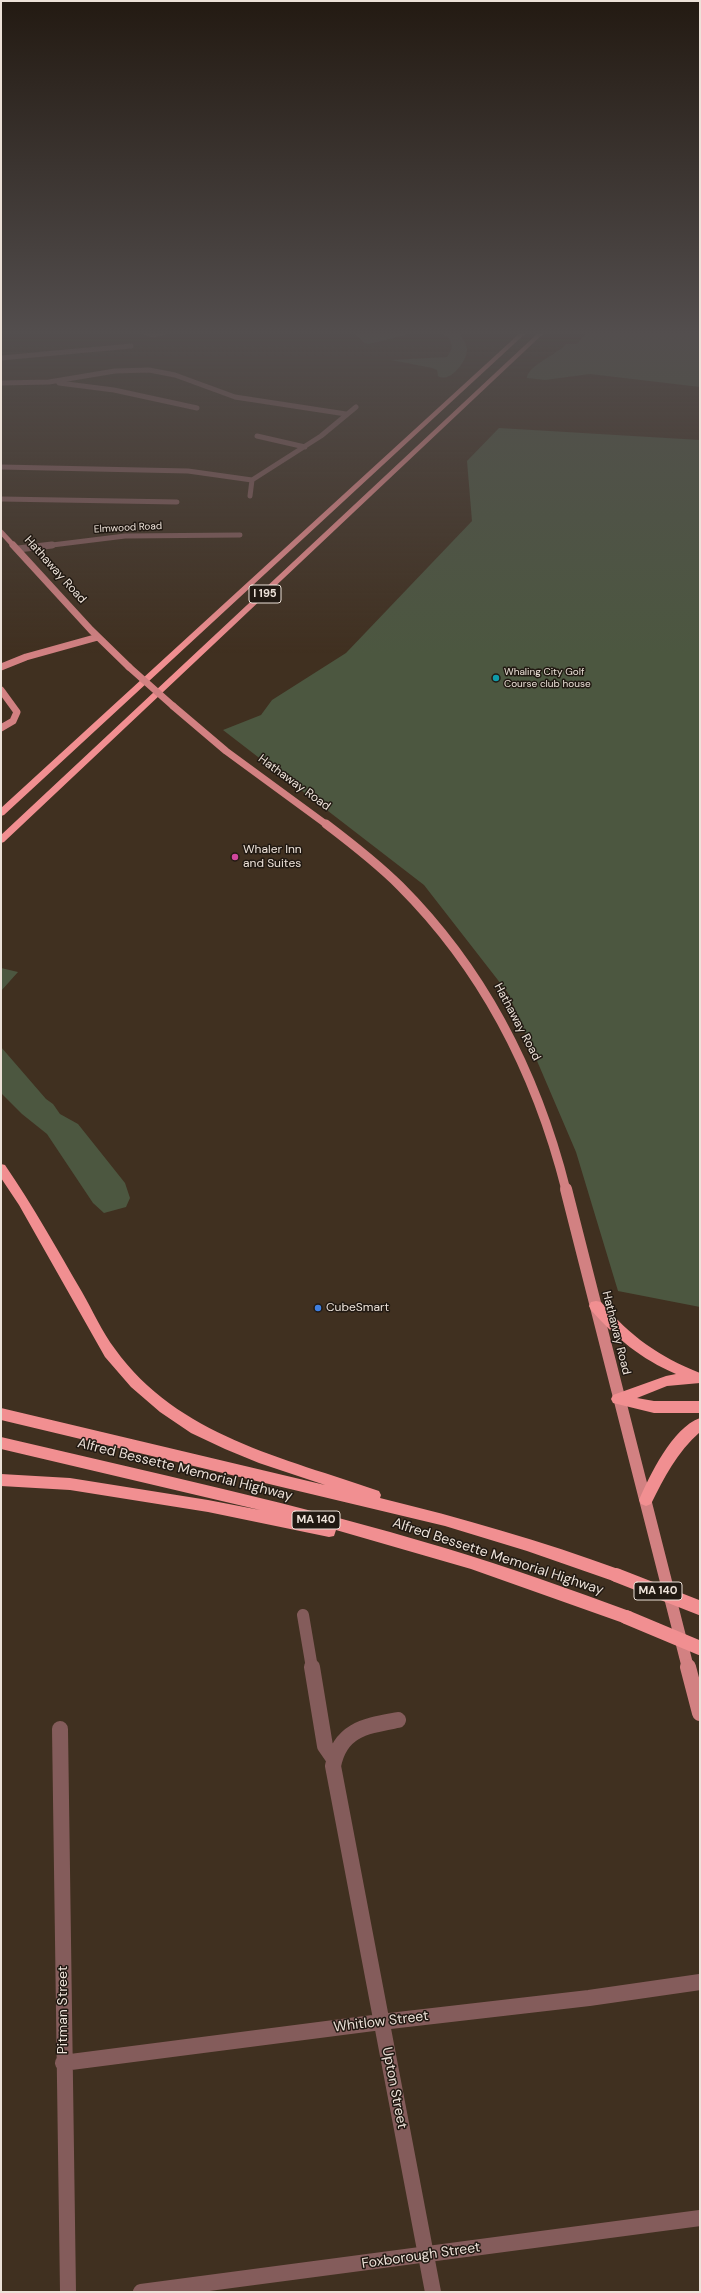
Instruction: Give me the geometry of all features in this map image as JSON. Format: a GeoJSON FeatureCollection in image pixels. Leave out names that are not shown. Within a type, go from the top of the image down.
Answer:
{"type":"FeatureCollection","features":[{"type":"Feature","properties":{"kind":"highway","name":"I 195"},"geometry":{"type":"LineString","coordinates":[[1,813],[408,439]]}},
{"type":"Feature","properties":{"kind":"highway","name":"I 195"},"geometry":{"type":"LineString","coordinates":[[1,840],[430,439]]}},
{"type":"Feature","properties":{"kind":"highway"},"geometry":{"type":"LineString","coordinates":[[1,1168],[35,1221],[110,1353],[121,1368],[152,1399],[193,1427],[243,1452],[445,1520]]}},
{"type":"Feature","properties":{"kind":"highway"},"geometry":{"type":"LineString","coordinates":[[596,1306],[620,1333],[649,1356],[700,1378]]}},
{"type":"Feature","properties":{"kind":"highway"},"geometry":{"type":"LineString","coordinates":[[618,1399],[666,1381],[700,1378]]}},
{"type":"Feature","properties":{"kind":"highway"},"geometry":{"type":"LineString","coordinates":[[618,1399],[654,1407],[700,1407]]}},
{"type":"Feature","properties":{"kind":"highway","name":"Alfred Bessette Memorial Highway"},"geometry":{"type":"LineString","coordinates":[[1,1414],[445,1520],[527,1544],[616,1575],[700,1608]]}},
{"type":"Feature","properties":{"kind":"highway"},"geometry":{"type":"LineString","coordinates":[[646,1500],[668,1456],[679,1443],[700,1424]]}},
{"type":"Feature","properties":{"kind":"highway","name":"Alfred Bessette Memorial Highway"},"geometry":{"type":"LineString","coordinates":[[1,1443],[208,1492],[406,1543],[502,1573],[626,1617],[700,1648]]}},
{"type":"Feature","properties":{"kind":"highway"},"geometry":{"type":"LineString","coordinates":[[1,1480],[45,1481],[77,1485],[201,1505],[293,1524],[406,1543]]}},
{"type":"Feature","properties":{"kind":"main road","name":"Hathaway Road"},"geometry":{"type":"LineString","coordinates":[[2,533],[98,637],[198,730],[316,816],[376,864],[410,896],[469,968],[518,1050],[541,1106],[557,1155],[596,1306],[618,1399],[646,1500],[700,1712]]}},
{"type":"Feature","properties":{"kind":"main road"},"geometry":{"type":"LineString","coordinates":[[1,667],[26,657],[98,637]]}},
{"type":"Feature","properties":{"kind":"main road"},"geometry":{"type":"LineString","coordinates":[[1,690],[17,712],[13,721],[1,728]]}},
{"type":"Feature","properties":{"kind":"street"},"geometry":{"type":"LineString","coordinates":[[270,439],[306,447]]}},
{"type":"Feature","properties":{"kind":"street"},"geometry":{"type":"LineString","coordinates":[[1,467],[188,470],[252,480],[318,439]]}},
{"type":"Feature","properties":{"kind":"street"},"geometry":{"type":"LineString","coordinates":[[250,496],[252,480]]}},
{"type":"Feature","properties":{"kind":"street"},"geometry":{"type":"LineString","coordinates":[[1,499],[177,502]]}},
{"type":"Feature","properties":{"kind":"street","name":"Elmwood Road"},"geometry":{"type":"LineString","coordinates":[[18,550],[125,536],[240,536]]}},
{"type":"Feature","properties":{"kind":"street"},"geometry":{"type":"LineString","coordinates":[[303,1615],[325,1746],[334,1759]]}},
{"type":"Feature","properties":{"kind":"street"},"geometry":{"type":"LineString","coordinates":[[334,1759],[338,1747],[352,1732],[367,1726],[398,1720]]}},
{"type":"Feature","properties":{"kind":"street","name":"Pitman Street"},"geometry":{"type":"LineString","coordinates":[[60,1729],[63,1897],[63,2063],[68,2292]]}},
{"type":"Feature","properties":{"kind":"street","name":"Upton Street"},"geometry":{"type":"LineString","coordinates":[[334,1759],[333,1766],[350,1860],[427,2254],[433,2292]]}},
{"type":"Feature","properties":{"kind":"street","name":"Whitlow Street"},"geometry":{"type":"LineString","coordinates":[[63,2063],[381,2022],[589,1998],[700,1982]]}},
{"type":"Feature","properties":{"kind":"street","name":"Foxborough Street"},"geometry":{"type":"LineString","coordinates":[[141,2292],[283,2276],[427,2254],[700,2218]]}},
{"type":"Feature","properties":{"kind":"green space"},"geometry":{"type":"Polygon","coordinates":[[[488,439],[700,440],[700,1307],[618,1291],[576,1152],[508,993],[424,885],[223,730],[261,715],[272,700],[346,653],[472,521],[467,461],[488,439]]]}},
{"type":"Feature","properties":{"kind":"green space"},"geometry":{"type":"Polygon","coordinates":[[[1,968],[18,972],[1,991],[1,968]]]}},
{"type":"Feature","properties":{"kind":"green space"},"geometry":{"type":"Polygon","coordinates":[[[1,1047],[46,1099],[53,1104],[60,1114],[78,1124],[125,1183],[130,1198],[126,1207],[104,1213],[93,1203],[47,1134],[22,1114],[1,1093],[1,1047]]]}},
{"type":"Feature","properties":{"kind":"place","name":"Whaling City Golf Course club house"},"geometry":{"type":"Point","coordinates":[496,678]}},
{"type":"Feature","properties":{"kind":"place","name":"Whaler Inn and Suites"},"geometry":{"type":"Point","coordinates":[235,857]}},
{"type":"Feature","properties":{"kind":"place","name":"CubeSmart"},"geometry":{"type":"Point","coordinates":[318,1308]}}]}
